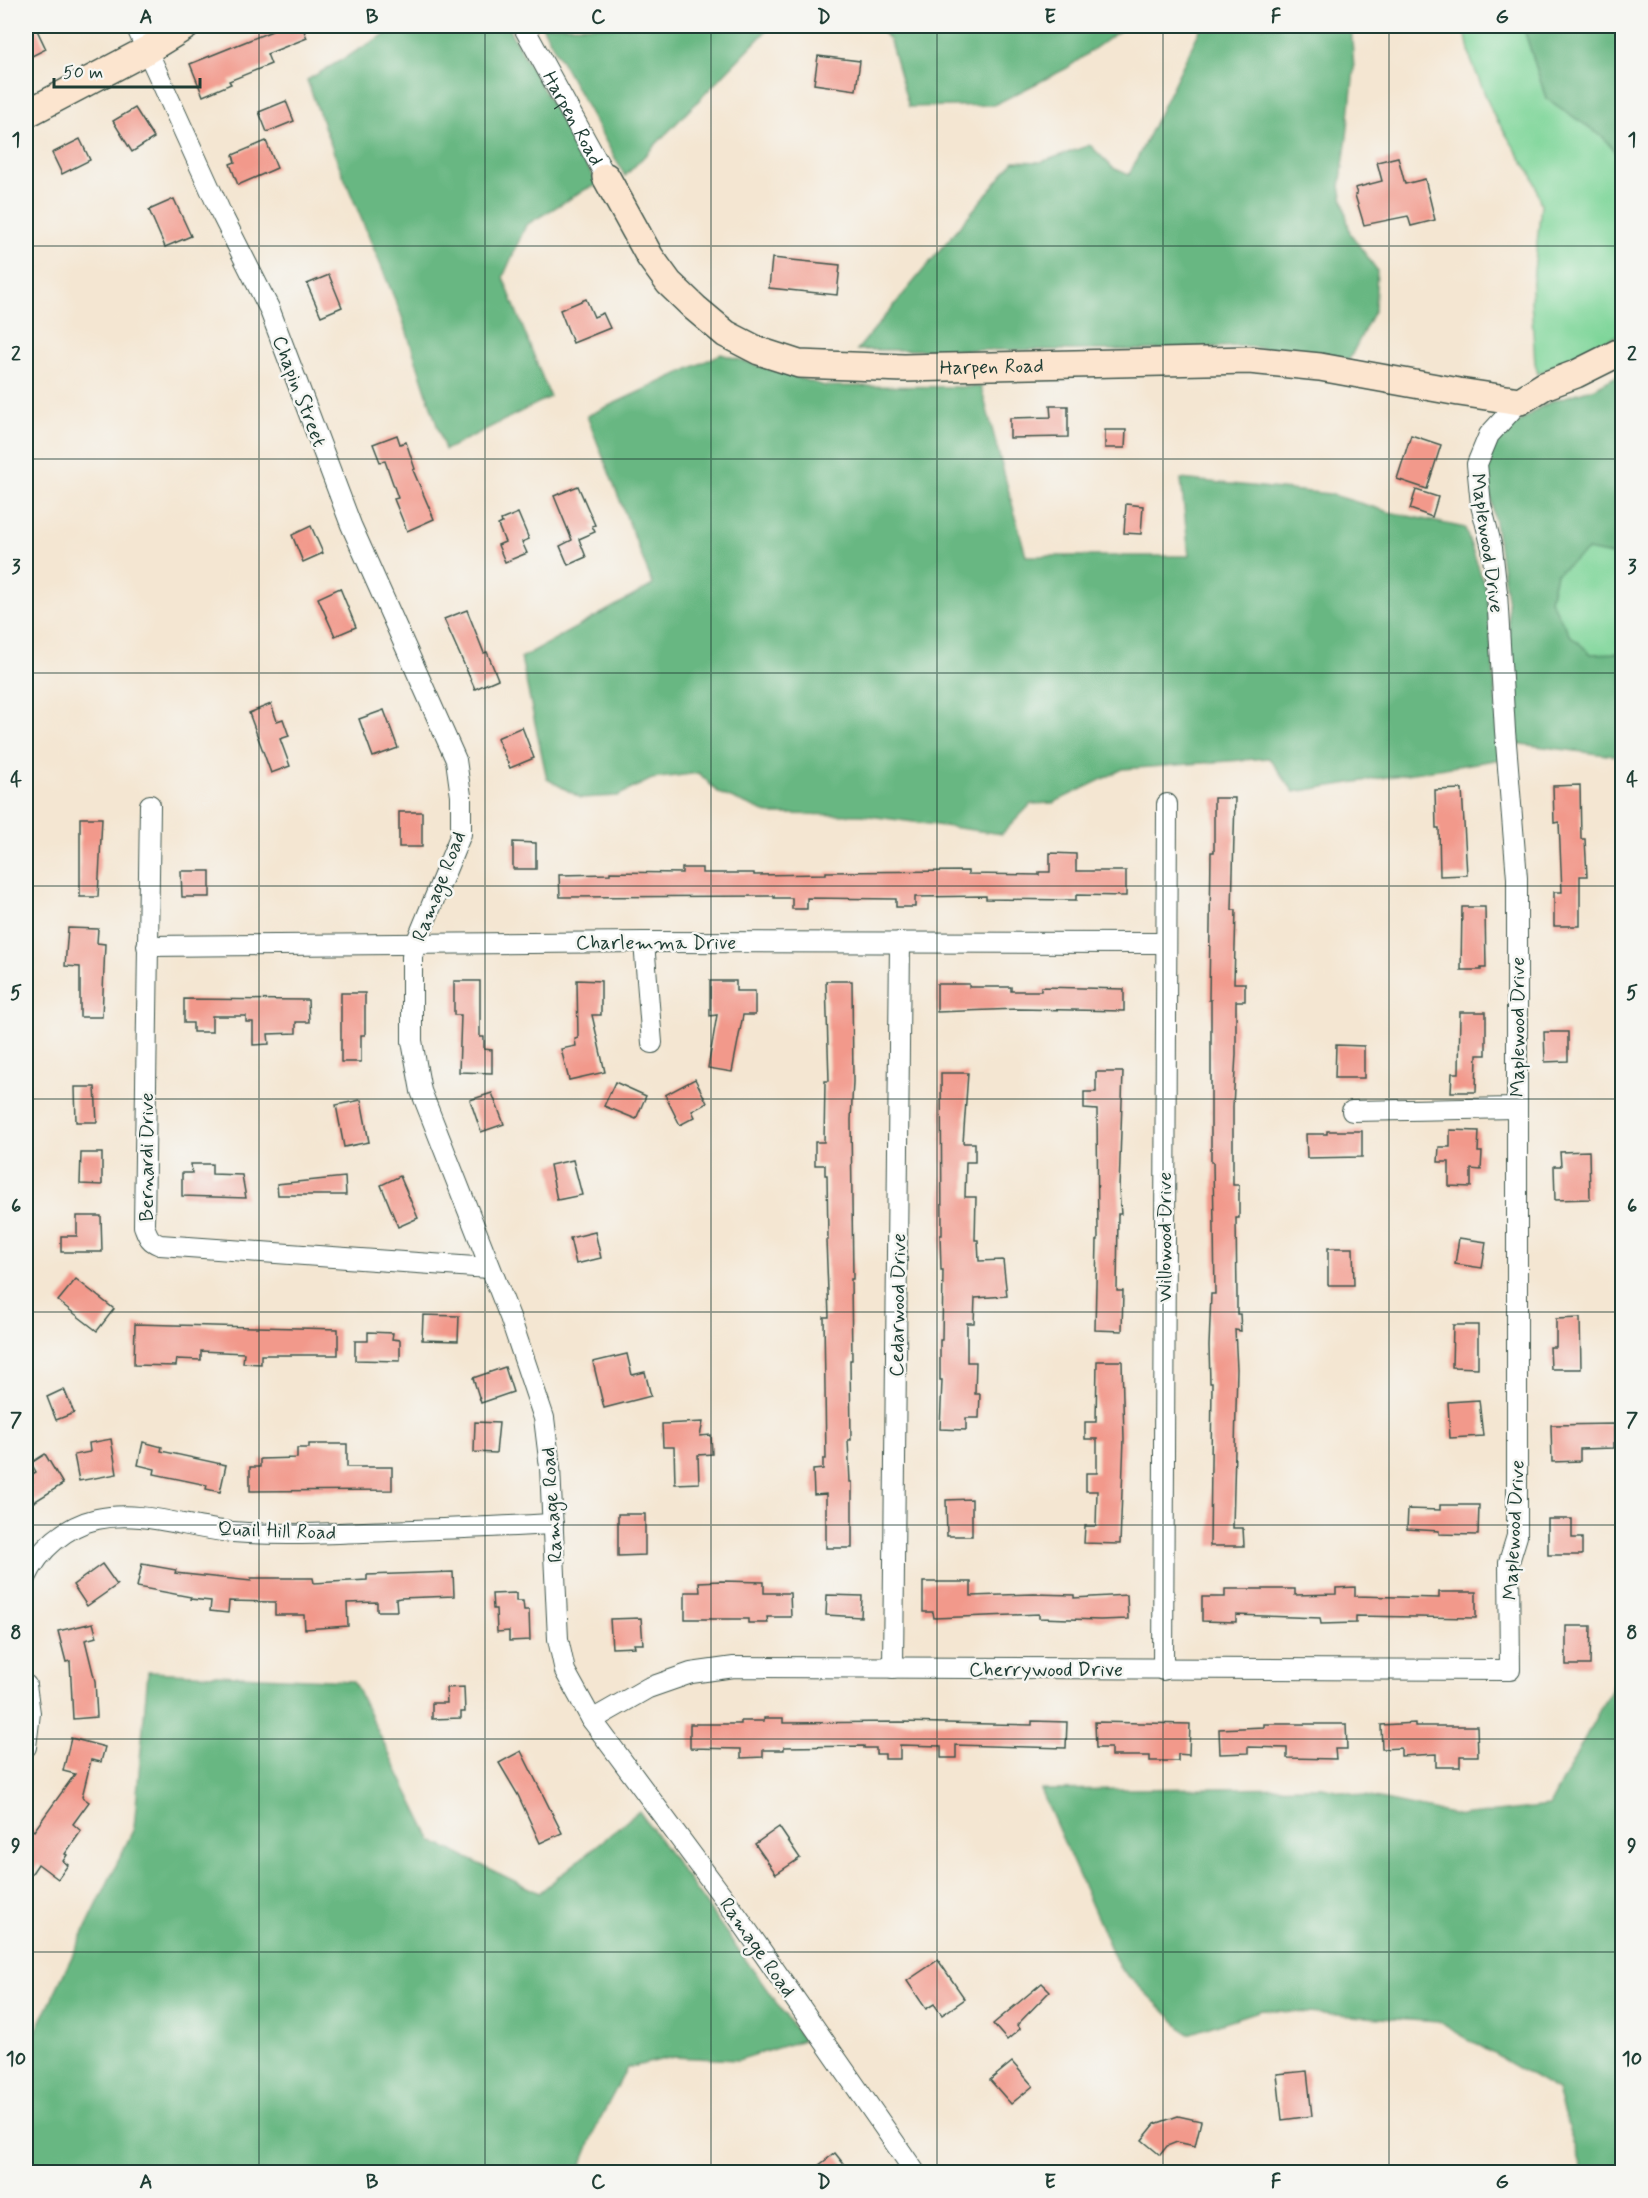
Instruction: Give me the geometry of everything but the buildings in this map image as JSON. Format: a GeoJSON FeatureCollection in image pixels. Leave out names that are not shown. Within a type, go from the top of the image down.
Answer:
{"type":"FeatureCollection","features":[{"type":"Feature","properties":{"kind":"street"},"geometry":{"type":"LineString","coordinates":[[26,114],[141,38],[186,26]]}},
{"type":"Feature","properties":{"kind":"street","name":"Harpen Road"},"geometry":{"type":"LineString","coordinates":[[523,26],[650,257],[669,283],[686,300],[726,334],[759,351],[799,364],[904,368],[1249,360],[1320,367],[1459,392],[1520,400]]}},
{"type":"Feature","properties":{"kind":"street","name":"Chapin Street"},"geometry":{"type":"LineString","coordinates":[[141,38],[221,213],[269,308],[351,525],[456,760]]}},
{"type":"Feature","properties":{"kind":"street"},"geometry":{"type":"LineString","coordinates":[[1520,400],[1544,386],[1576,374],[1623,351]]}},
{"type":"Feature","properties":{"kind":"street","name":"Maplewood Drive"},"geometry":{"type":"LineString","coordinates":[[1510,1670],[1509,1562],[1517,1536],[1517,878],[1497,593],[1492,548],[1481,505],[1477,464],[1489,435],[1520,400]]}},
{"type":"Feature","properties":{"kind":"street","name":"Ramage Road"},"geometry":{"type":"LineString","coordinates":[[456,760],[461,796],[461,834],[416,942],[412,957],[412,1041],[421,1091],[510,1317],[544,1418],[550,1467],[558,1639],[565,1671],[592,1720],[738,1917],[915,2172]]}},
{"type":"Feature","properties":{"kind":"street","name":"Willowood Drive"},"geometry":{"type":"LineString","coordinates":[[1163,1670],[1167,804]]}},
{"type":"Feature","properties":{"kind":"street","name":"Bernardi Drive"},"geometry":{"type":"LineString","coordinates":[[150,805],[144,1226],[148,1238],[160,1245],[489,1268]]}},
{"type":"Feature","properties":{"kind":"street","name":"Charlemma Drive"},"geometry":{"type":"LineString","coordinates":[[147,946],[416,942],[1166,943]]}},
{"type":"Feature","properties":{"kind":"street"},"geometry":{"type":"LineString","coordinates":[[644,942],[651,1043]]}},
{"type":"Feature","properties":{"kind":"street","name":"Cedarwood Drive"},"geometry":{"type":"LineString","coordinates":[[893,1668],[900,942]]}},
{"type":"Feature","properties":{"kind":"street"},"geometry":{"type":"LineString","coordinates":[[1352,1111],[1517,1108]]}},
{"type":"Feature","properties":{"kind":"street","name":"Quail Hill Road"},"geometry":{"type":"LineString","coordinates":[[26,1578],[39,1555],[66,1532],[87,1522],[110,1516],[142,1517],[231,1532],[312,1534],[553,1524]]}},
{"type":"Feature","properties":{"kind":"street","name":"Cherrywood Drive"},"geometry":{"type":"LineString","coordinates":[[592,1720],[648,1688],[691,1672],[734,1667],[1510,1670]]}},
{"type":"Feature","properties":{"kind":"street"},"geometry":{"type":"LineString","coordinates":[[26,1685],[30,1713],[26,1747]]}},
{"type":"Feature","properties":{"kind":"green space"},"geometry":{"type":"Polygon","coordinates":[[[399,26],[507,26],[598,185],[586,189],[526,225],[503,277],[550,397],[445,450],[401,314],[334,153],[307,80],[399,26]]]}},
{"type":"Feature","properties":{"kind":"green space"},"geometry":{"type":"Polygon","coordinates":[[[542,26],[771,26],[625,176],[542,26]]]}},
{"type":"Feature","properties":{"kind":"green space"},"geometry":{"type":"Polygon","coordinates":[[[878,26],[1126,26],[1067,68],[994,105],[909,107],[890,41],[878,26]]]}},
{"type":"Feature","properties":{"kind":"green space"},"geometry":{"type":"Polygon","coordinates":[[[1202,26],[1351,26],[1354,69],[1340,187],[1350,233],[1377,270],[1375,309],[1349,360],[1244,346],[1140,350],[857,350],[1014,161],[1041,162],[1090,145],[1113,168],[1129,175],[1202,26]]]}},
{"type":"Feature","properties":{"kind":"green space"},"geometry":{"type":"Polygon","coordinates":[[[1464,26],[1523,26],[1546,98],[1603,137],[1622,160],[1622,333],[1538,374],[1535,363],[1531,300],[1541,205],[1533,177],[1493,114],[1471,60],[1464,26]]]}},
{"type":"Feature","properties":{"kind":"green space"},"geometry":{"type":"Polygon","coordinates":[[[1523,26],[1622,26],[1622,160],[1603,137],[1546,98],[1523,26]]]}},
{"type":"Feature","properties":{"kind":"green space"},"geometry":{"type":"Polygon","coordinates":[[[721,354],[825,386],[981,387],[1026,556],[1189,556],[1181,479],[1330,494],[1389,512],[1465,528],[1487,593],[1501,759],[1294,792],[1269,758],[1123,769],[1053,803],[1031,804],[1002,834],[862,815],[769,814],[719,793],[699,773],[652,779],[617,796],[581,798],[547,779],[521,658],[653,585],[587,416],[721,354]]]}},
{"type":"Feature","properties":{"kind":"green space"},"geometry":{"type":"Polygon","coordinates":[[[1622,373],[1622,557],[1588,550],[1556,574],[1550,600],[1570,635],[1591,654],[1622,653],[1622,757],[1513,743],[1508,604],[1486,466],[1498,437],[1539,408],[1552,401],[1595,388],[1622,373]]]}},
{"type":"Feature","properties":{"kind":"green space"},"geometry":{"type":"Polygon","coordinates":[[[1588,550],[1622,557],[1622,653],[1591,654],[1570,635],[1550,600],[1556,574],[1588,550]]]}},
{"type":"Feature","properties":{"kind":"green space"},"geometry":{"type":"Polygon","coordinates":[[[148,1672],[353,1681],[432,1841],[539,1893],[639,1811],[803,2040],[738,2060],[673,2057],[627,2068],[598,2123],[581,2166],[556,2172],[26,2172],[26,2052],[134,1828],[148,1672]]]}},
{"type":"Feature","properties":{"kind":"green space"},"geometry":{"type":"Polygon","coordinates":[[[1615,1681],[1622,1684],[1622,2172],[1582,2172],[1557,2091],[1439,2022],[1262,2010],[1188,2034],[1119,1967],[1041,1790],[1322,1787],[1461,1816],[1549,1806],[1615,1681]]]}}]}
